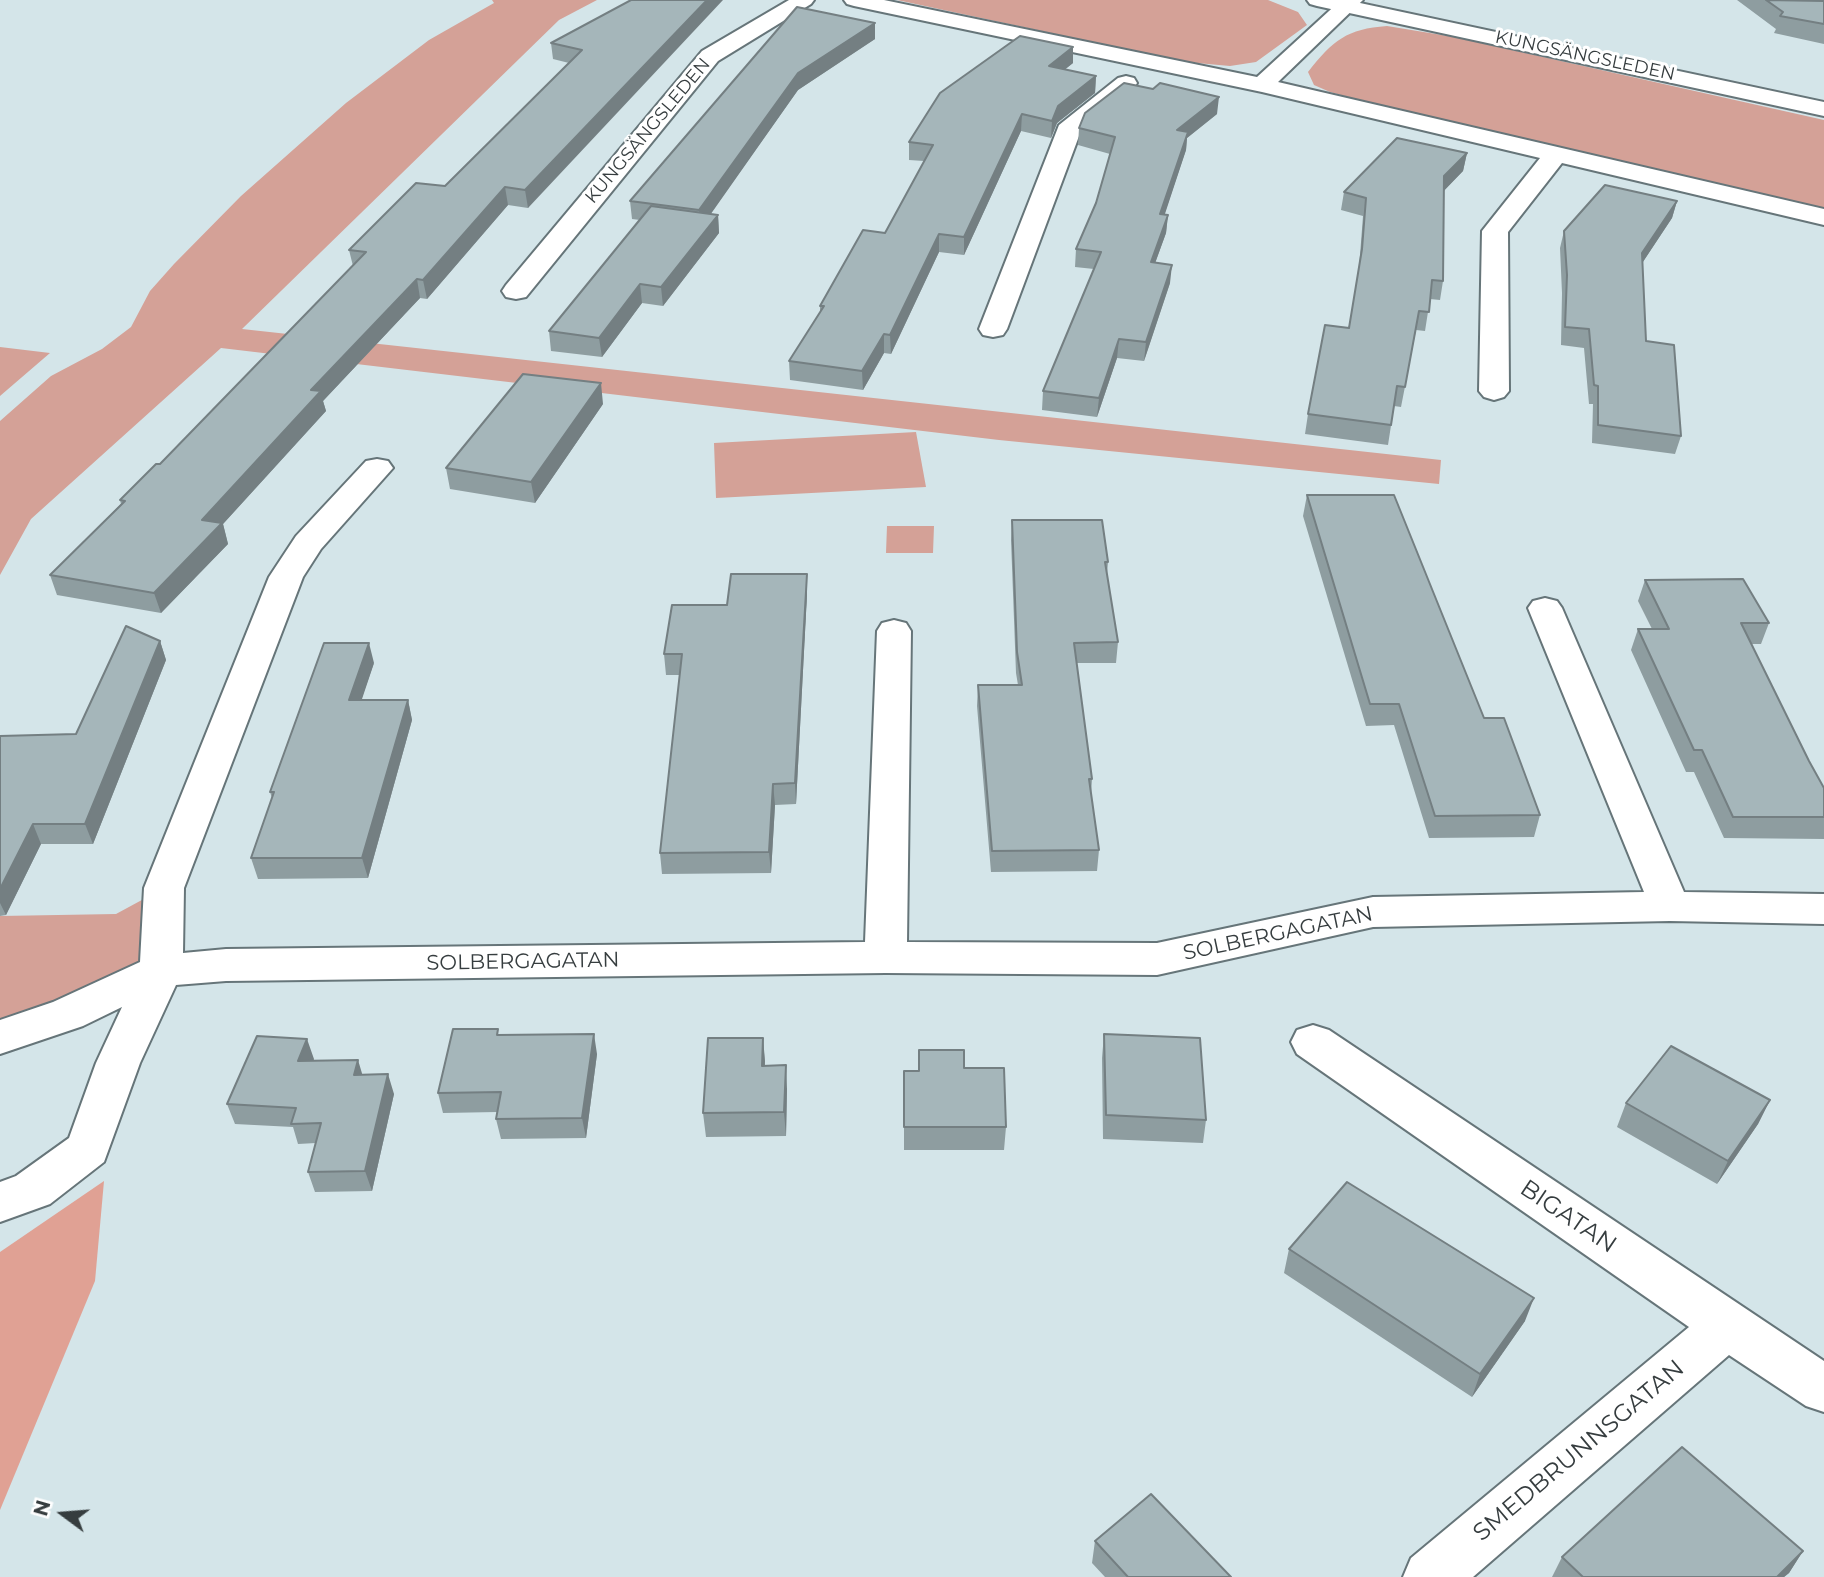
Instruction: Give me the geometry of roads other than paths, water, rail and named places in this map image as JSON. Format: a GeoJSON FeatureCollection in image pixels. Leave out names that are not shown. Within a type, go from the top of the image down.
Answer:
{"type":"FeatureCollection","features":[{"type":"Feature","properties":{"kind":"street","name":"KUNGSÄNGSLEDEN"},"geometry":{"type":"LineString","coordinates":[[516,290],[710,56],[804,0]]}},
{"type":"Feature","properties":{"kind":"street"},"geometry":{"type":"LineString","coordinates":[[854,0],[1262,85],[1824,217]]}},
{"type":"Feature","properties":{"kind":"street","name":"KUNGSÄNGSLEDEN"},"geometry":{"type":"LineString","coordinates":[[1317,0],[1349,3],[1824,109]]}},
{"type":"Feature","properties":{"kind":"street"},"geometry":{"type":"LineString","coordinates":[[1262,85],[1349,3]]}},
{"type":"Feature","properties":{"kind":"street"},"geometry":{"type":"LineString","coordinates":[[993,329],[1072,125],[1152,62]]}},
{"type":"Feature","properties":{"kind":"street"},"geometry":{"type":"LineString","coordinates":[[1494,391],[1495,231],[1556,153]]}},
{"type":"Feature","properties":{"kind":"street"},"geometry":{"type":"LineString","coordinates":[[0,1202],[33,1190],[88,1149],[118,1063],[161,970],[164,888],[286,577],[308,544],[377,468]]}},
{"type":"Feature","properties":{"kind":"street"},"geometry":{"type":"LineString","coordinates":[[1545,608],[1670,906]]}},
{"type":"Feature","properties":{"kind":"street"},"geometry":{"type":"LineString","coordinates":[[886,957],[894,631]]}},
{"type":"Feature","properties":{"kind":"street","name":"SOLBERGAGATAN"},"geometry":{"type":"LineString","coordinates":[[0,1037],[68,1014],[161,970],[226,965],[886,957],[1157,959],[1373,912],[1670,906],[1824,909]]}},
{"type":"Feature","properties":{"kind":"street","name":"BIGATAN"},"geometry":{"type":"LineString","coordinates":[[1313,1042],[1727,1326],[1824,1389]]}},
{"type":"Feature","properties":{"kind":"street","name":"SMEDBRUNNSGATAN"},"geometry":{"type":"LineString","coordinates":[[1431,1577],[1727,1326]]}}]}
